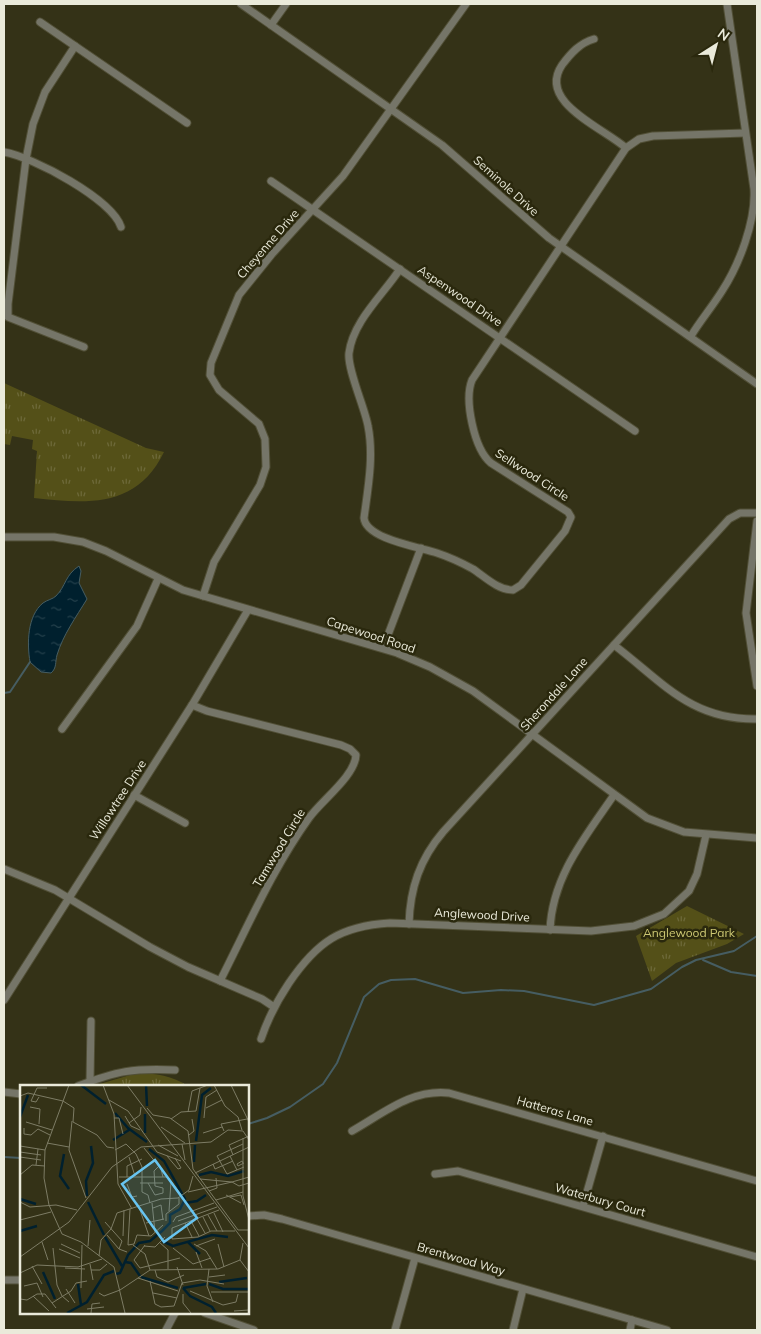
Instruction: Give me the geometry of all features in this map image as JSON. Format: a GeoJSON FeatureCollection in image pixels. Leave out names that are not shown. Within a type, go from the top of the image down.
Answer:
{"type":"FeatureCollection","features":[{"type":"Feature","properties":{"kind":"street","name":"Seminole Drive"},"geometry":{"type":"LineString","coordinates":[[241,4],[442,145],[533,226],[757,384]]}},
{"type":"Feature","properties":{"kind":"street"},"geometry":{"type":"LineString","coordinates":[[271,25],[286,4]]}},
{"type":"Feature","properties":{"kind":"street","name":"Cheyenne Drive"},"geometry":{"type":"LineString","coordinates":[[204,596],[214,562],[260,485],[267,460],[265,439],[259,424],[218,390],[210,375],[211,363],[239,295],[343,176],[466,4]]}},
{"type":"Feature","properties":{"kind":"street"},"geometry":{"type":"LineString","coordinates":[[691,336],[731,275],[752,216],[754,189],[727,4]]}},
{"type":"Feature","properties":{"kind":"street"},"geometry":{"type":"LineString","coordinates":[[40,22],[187,123]]}},
{"type":"Feature","properties":{"kind":"street"},"geometry":{"type":"LineString","coordinates":[[594,39],[580,46],[564,63],[556,76],[556,91],[565,104],[626,148],[639,139],[653,136],[745,132]]}},
{"type":"Feature","properties":{"kind":"street"},"geometry":{"type":"LineString","coordinates":[[75,46],[50,82],[40,103],[26,159],[8,317],[84,346]]}},
{"type":"Feature","properties":{"kind":"street","name":"Sellwood Circle"},"geometry":{"type":"LineString","coordinates":[[400,269],[362,322],[353,337],[348,354],[370,435],[371,456],[364,518],[366,525],[377,535],[421,548],[470,568],[500,588],[514,590],[521,585],[570,523],[571,517],[568,512],[491,463],[478,447],[469,405],[469,392],[472,380],[626,148]]}},
{"type":"Feature","properties":{"kind":"street"},"geometry":{"type":"LineString","coordinates":[[4,152],[26,159],[58,174],[107,207],[116,216],[121,227]]}},
{"type":"Feature","properties":{"kind":"street","name":"Aspenwood Drive"},"geometry":{"type":"LineString","coordinates":[[271,181],[635,431]]}},
{"type":"Feature","properties":{"kind":"street","name":"Sherondale Lane"},"geometry":{"type":"LineString","coordinates":[[409,924],[413,887],[430,849],[729,519],[740,513],[757,513]]}},
{"type":"Feature","properties":{"kind":"street"},"geometry":{"type":"LineString","coordinates":[[757,521],[746,613],[757,686]]}},
{"type":"Feature","properties":{"kind":"street","name":"Capewood Road"},"geometry":{"type":"LineString","coordinates":[[4,537],[54,537],[83,542],[106,551],[158,579],[204,596],[383,648],[414,660],[449,677],[534,734],[637,812],[658,824],[684,832],[757,838]]}},
{"type":"Feature","properties":{"kind":"street"},"geometry":{"type":"LineString","coordinates":[[383,648],[421,548]]}},
{"type":"Feature","properties":{"kind":"street"},"geometry":{"type":"LineString","coordinates":[[62,729],[137,626],[158,579]]}},
{"type":"Feature","properties":{"kind":"street","name":"Willowtree Drive"},"geometry":{"type":"LineString","coordinates":[[4,1000],[192,705],[248,610]]}},
{"type":"Feature","properties":{"kind":"street"},"geometry":{"type":"LineString","coordinates":[[614,645],[670,692],[691,705],[725,717],[757,719]]}},
{"type":"Feature","properties":{"kind":"street","name":"Tamwood Circle"},"geometry":{"type":"LineString","coordinates":[[192,705],[207,711],[341,745],[350,749],[356,755],[353,768],[309,818],[285,856],[220,980]]}},
{"type":"Feature","properties":{"kind":"street"},"geometry":{"type":"LineString","coordinates":[[134,795],[185,823]]}},
{"type":"Feature","properties":{"kind":"street"},"geometry":{"type":"LineString","coordinates":[[550,930],[553,902],[560,880],[570,859],[614,795]]}},
{"type":"Feature","properties":{"kind":"street","name":"Anglewood Drive"},"geometry":{"type":"LineString","coordinates":[[261,1039],[274,1007],[308,957],[329,939],[351,929],[368,925],[409,924],[550,930],[624,928],[645,923],[664,914],[682,899],[694,883],[706,835]]}},
{"type":"Feature","properties":{"kind":"street"},"geometry":{"type":"LineString","coordinates":[[4,868],[68,898],[150,947],[274,1007]]}},
{"type":"Feature","properties":{"kind":"street"},"geometry":{"type":"LineString","coordinates":[[90,1082],[91,1021]]}},
{"type":"Feature","properties":{"kind":"street"},"geometry":{"type":"LineString","coordinates":[[81,1085],[127,1070],[175,1070]]}},
{"type":"Feature","properties":{"kind":"street"},"geometry":{"type":"LineString","coordinates":[[4,1092],[20,1094]]}},
{"type":"Feature","properties":{"kind":"street","name":"Hatteras Lane"},"geometry":{"type":"LineString","coordinates":[[352,1131],[400,1101],[418,1094],[437,1092],[469,1098],[757,1180]]}},
{"type":"Feature","properties":{"kind":"street"},"geometry":{"type":"LineString","coordinates":[[583,1206],[602,1136]]}},
{"type":"Feature","properties":{"kind":"street","name":"Waterbury Court"},"geometry":{"type":"LineString","coordinates":[[436,1174],[458,1171],[757,1257]]}},
{"type":"Feature","properties":{"kind":"street","name":"Brentwood Way"},"geometry":{"type":"LineString","coordinates":[[249,1216],[264,1215],[282,1219],[667,1330]]}},
{"type":"Feature","properties":{"kind":"street"},"geometry":{"type":"LineString","coordinates":[[395,1330],[415,1258]]}},
{"type":"Feature","properties":{"kind":"street"},"geometry":{"type":"LineString","coordinates":[[4,1280],[20,1280]]}},
{"type":"Feature","properties":{"kind":"street"},"geometry":{"type":"LineString","coordinates":[[513,1330],[524,1289]]}},
{"type":"Feature","properties":{"kind":"street"},"geometry":{"type":"LineString","coordinates":[[166,1330],[174,1314]]}},
{"type":"Feature","properties":{"kind":"street"},"geometry":{"type":"LineString","coordinates":[[208,1314],[254,1330]]}},
{"type":"Feature","properties":{"kind":"street"},"geometry":{"type":"LineString","coordinates":[[630,1330],[632,1320]]}},
{"type":"Feature","properties":{"kind":"green space"},"geometry":{"type":"Polygon","coordinates":[[[4,383],[146,448],[164,452],[153,470],[140,484],[125,493],[92,501],[34,498],[37,451],[32,449],[33,440],[12,436],[10,445],[4,444],[4,383]]]}},
{"type":"Feature","properties":{"kind":"green space","name":"Anglewood Park"},"geometry":{"type":"Polygon","coordinates":[[[687,906],[744,934],[727,944],[676,963],[652,981],[636,936],[687,906]]]}},
{"type":"Feature","properties":{"kind":"green space"},"geometry":{"type":"Polygon","coordinates":[[[137,1073],[164,1076],[186,1085],[96,1085],[137,1073]]]}},
{"type":"Feature","properties":{"kind":"water"},"geometry":{"type":"Polygon","coordinates":[[[79,566],[81,571],[79,583],[87,599],[63,640],[54,669],[51,673],[41,672],[30,662],[29,631],[31,623],[34,615],[43,603],[56,596],[74,569],[79,566]]]}},
{"type":"Feature","properties":{"kind":"waterway"},"geometry":{"type":"LineString","coordinates":[[4,693],[10,692],[30,662]]}},
{"type":"Feature","properties":{"kind":"waterway"},"geometry":{"type":"LineString","coordinates":[[249,1124],[267,1118],[290,1107],[323,1084],[337,1063],[364,997],[379,984],[391,980],[415,979],[463,993],[501,990],[524,991],[594,1005],[651,989],[682,967],[696,960],[734,951],[757,936]]}},
{"type":"Feature","properties":{"kind":"waterway"},"geometry":{"type":"LineString","coordinates":[[703,960],[731,972],[757,976]]}},
{"type":"Feature","properties":{"kind":"waterway"},"geometry":{"type":"LineString","coordinates":[[4,1157],[20,1158]]}}]}
